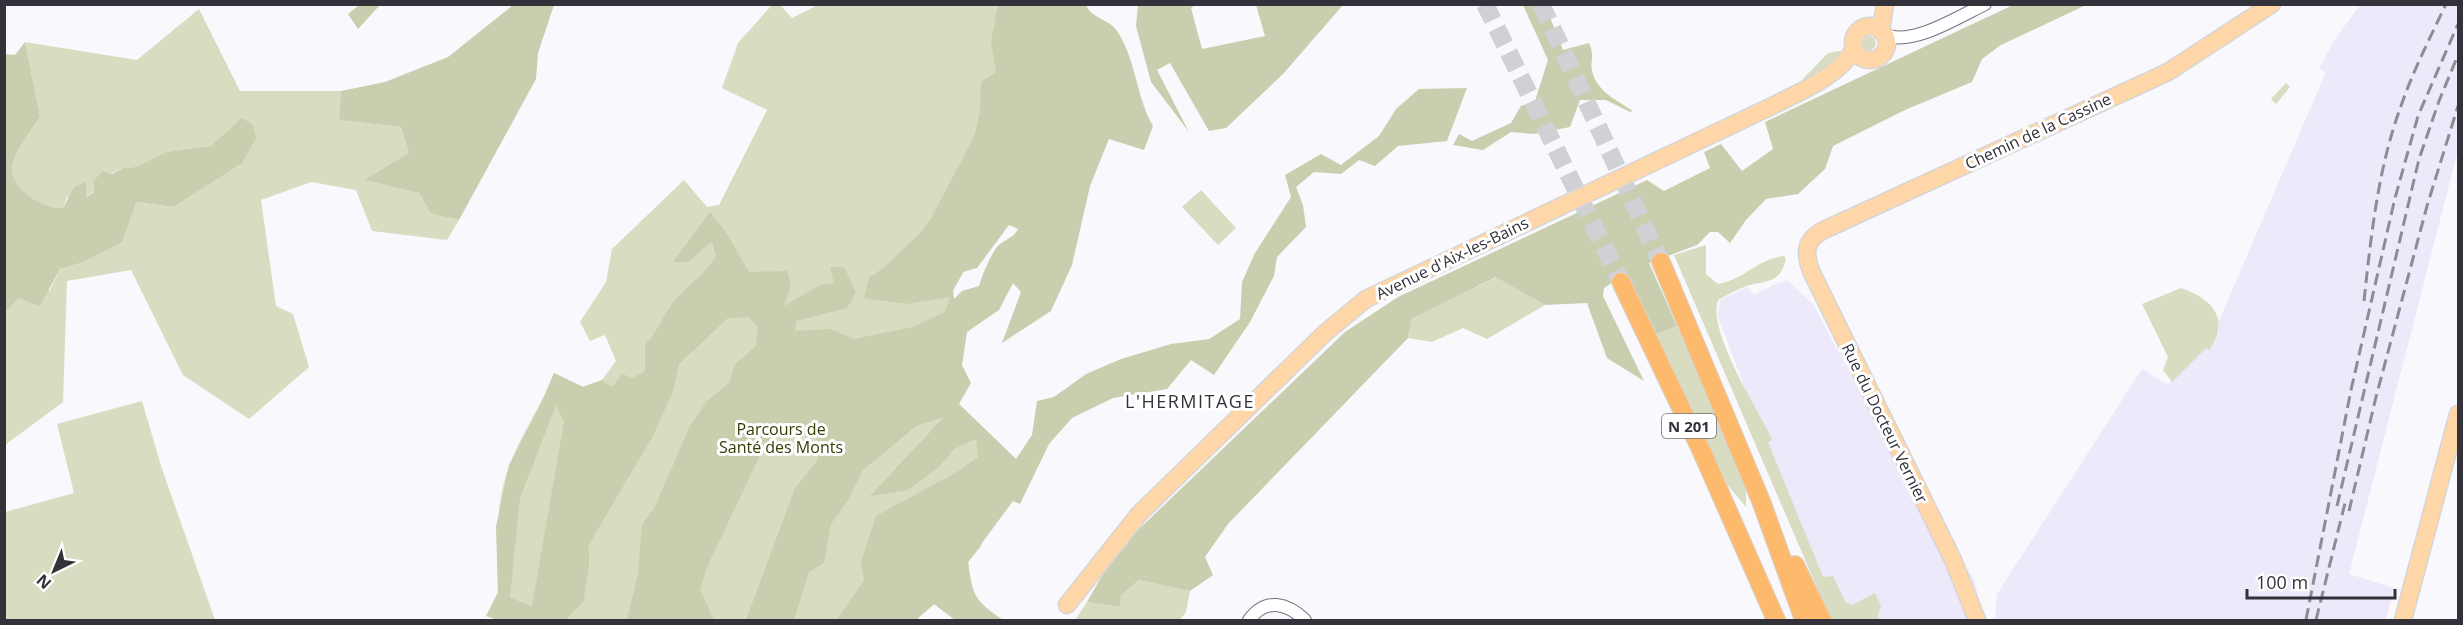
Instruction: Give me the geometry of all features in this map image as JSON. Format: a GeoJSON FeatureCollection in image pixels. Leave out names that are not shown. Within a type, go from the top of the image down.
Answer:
{"type":"FeatureCollection","features":[{"type":"Feature","properties":{"kind":"highway","name":"N 201"},"geometry":{"type":"LineString","coordinates":[[1661,262],[1732,430],[1804,621]]}},
{"type":"Feature","properties":{"kind":"highway","name":"N 201"},"geometry":{"type":"LineString","coordinates":[[1621,282],[1756,570],[1776,621]]}},
{"type":"Feature","properties":{"kind":"highway"},"geometry":{"type":"LineString","coordinates":[[1732,430],[1822,621]]}},
{"type":"Feature","properties":{"kind":"main road"},"geometry":{"type":"LineString","coordinates":[[1877,30],[1857,32],[1853,43],[1860,54],[1876,58],[1884,52],[1886,40],[1877,30],[1879,4]]}},
{"type":"Feature","properties":{"kind":"main road"},"geometry":{"type":"LineString","coordinates":[[1877,30],[1885,4]]}},
{"type":"Feature","properties":{"kind":"main road","name":"Chemin de la Cassine"},"geometry":{"type":"LineString","coordinates":[[1806,253],[1809,242],[1824,230],[2168,72],[2272,4]]}},
{"type":"Feature","properties":{"kind":"main road","name":"Avenue d'Aix-les-Bains"},"geometry":{"type":"LineString","coordinates":[[1064,613],[1139,514],[1325,333],[1366,299],[1819,81],[1860,54]]}},
{"type":"Feature","properties":{"kind":"main road","name":"Rue du Docteur Vernier"},"geometry":{"type":"LineString","coordinates":[[1806,253],[1812,273],[1967,593],[1977,621]]}},
{"type":"Feature","properties":{"kind":"main road"},"geometry":{"type":"LineString","coordinates":[[2403,621],[2458,414]]}},
{"type":"Feature","properties":{"kind":"street"},"geometry":{"type":"LineString","coordinates":[[1877,30],[1905,38],[1928,32],[1985,4]]}},
{"type":"Feature","properties":{"kind":"street"},"geometry":{"type":"LineString","coordinates":[[1249,621],[1263,608],[1278,604],[1292,609],[1305,621]]}},
{"type":"Feature","properties":{"kind":"shaded area"},"geometry":{"type":"Polygon","coordinates":[[[2360,5],[2458,5],[2458,150],[2349,574],[2394,588],[2386,620],[1995,620],[1997,594],[2142,369],[2168,385],[2219,332],[2219,321],[2326,72],[2319,69],[2333,42],[2360,5]]]}},
{"type":"Feature","properties":{"kind":"shaded area"},"geometry":{"type":"Polygon","coordinates":[[[1788,281],[1813,304],[1910,485],[1974,579],[1984,620],[1831,620],[1718,316],[1720,300],[1747,287],[1754,295],[1778,283],[1788,281]]]}},
{"type":"Feature","properties":{"kind":"green space"},"geometry":{"type":"Polygon","coordinates":[[[359,5],[380,5],[358,29],[348,14],[359,5]]]}},
{"type":"Feature","properties":{"kind":"green space"},"geometry":{"type":"Polygon","coordinates":[[[513,5],[554,5],[538,53],[536,79],[459,220],[431,214],[419,193],[364,180],[409,153],[401,127],[339,120],[341,91],[385,82],[448,57],[513,5]]]}},
{"type":"Feature","properties":{"kind":"green space","name":"Parcours de Santé des Monts"},"geometry":{"type":"Polygon","coordinates":[[[772,5],[780,5],[792,18],[818,5],[1022,5],[1074,72],[953,291],[959,404],[1016,459],[980,548],[968,562],[974,591],[980,602],[1003,620],[955,620],[934,604],[916,620],[566,620],[498,592],[499,511],[505,480],[515,452],[554,373],[583,387],[602,380],[616,361],[605,335],[590,341],[580,322],[606,282],[612,249],[684,180],[707,207],[719,205],[767,110],[722,88],[738,43],[772,5]]]}},
{"type":"Feature","properties":{"kind":"green space"},"geometry":{"type":"Polygon","coordinates":[[[998,5],[1086,5],[1092,13],[1117,31],[1128,54],[1147,115],[1153,126],[1144,150],[1109,139],[1090,186],[1072,265],[1051,311],[1002,343],[1021,292],[1013,283],[999,310],[967,332],[962,365],[971,383],[959,404],[1016,459],[1032,435],[1037,401],[1054,397],[1086,374],[1121,359],[1171,344],[1209,339],[1240,319],[1242,282],[1255,253],[1291,197],[1285,175],[1321,154],[1341,165],[1379,136],[1396,109],[1419,89],[1467,88],[1447,141],[1398,146],[1375,166],[1359,160],[1341,174],[1314,172],[1296,187],[1303,205],[1306,227],[1277,257],[1274,276],[1250,322],[1214,375],[1191,360],[1167,389],[1113,398],[1072,418],[1049,444],[1020,504],[1013,501],[968,562],[974,590],[980,602],[1003,620],[955,620],[934,604],[916,620],[837,620],[864,580],[861,562],[876,516],[957,472],[978,457],[976,439],[954,449],[939,467],[908,490],[870,496],[944,417],[916,426],[862,471],[848,500],[831,524],[824,563],[809,572],[794,620],[746,620],[795,488],[817,461],[820,441],[793,430],[783,433],[763,449],[707,567],[700,590],[714,620],[627,620],[638,574],[642,524],[654,509],[689,428],[706,402],[729,383],[735,364],[756,346],[758,327],[748,317],[728,318],[679,364],[673,391],[654,434],[588,546],[589,566],[584,601],[566,620],[497,620],[486,616],[498,592],[496,527],[509,465],[543,400],[554,373],[583,387],[602,380],[612,387],[622,374],[633,378],[645,371],[645,345],[671,305],[706,270],[716,256],[712,241],[688,262],[673,262],[710,212],[728,235],[749,272],[787,271],[791,285],[784,306],[820,285],[834,283],[830,267],[844,267],[856,292],[847,308],[796,321],[795,331],[830,329],[854,339],[913,327],[945,312],[950,297],[907,304],[864,298],[869,278],[886,266],[922,231],[930,220],[974,137],[980,112],[981,82],[996,72],[991,42],[998,5]],[[1009,225],[977,268],[963,272],[953,290],[954,299],[962,291],[979,286],[986,266],[997,247],[1014,235],[1018,229],[1009,225]],[[556,405],[520,498],[510,597],[532,606],[564,422],[556,405]]]}},
{"type":"Feature","properties":{"kind":"green space"},"geometry":{"type":"Polygon","coordinates":[[[1138,5],[1195,5],[1191,8],[1202,49],[1265,36],[1256,5],[1343,5],[1283,74],[1226,128],[1209,131],[1170,63],[1157,70],[1189,132],[1151,82],[1136,26],[1138,5]]]}},
{"type":"Feature","properties":{"kind":"green space"},"geometry":{"type":"Polygon","coordinates":[[[1523,5],[1545,5],[1563,50],[1589,43],[1592,51],[1592,71],[1598,85],[1608,95],[1633,111],[1630,112],[1606,100],[1580,100],[1570,127],[1534,134],[1511,132],[1483,150],[1453,145],[1459,134],[1472,141],[1511,123],[1521,106],[1535,101],[1548,60],[1523,5]]]}},
{"type":"Feature","properties":{"kind":"green space"},"geometry":{"type":"Polygon","coordinates":[[[2013,5],[2086,5],[2001,45],[1982,59],[1972,82],[1905,110],[1833,146],[1825,169],[1798,194],[1766,199],[1746,220],[1730,243],[1718,232],[1710,232],[1697,245],[1649,263],[1677,326],[1655,335],[1624,275],[1604,288],[1603,296],[1644,381],[1607,358],[1587,303],[1545,305],[1496,277],[1411,319],[1408,338],[1228,524],[1205,557],[1213,575],[1190,591],[1139,580],[1121,595],[1119,607],[1087,602],[1116,551],[1345,332],[1398,297],[1647,180],[1664,191],[1710,168],[1704,152],[1721,144],[1742,171],[1773,149],[1765,122],[2013,5]]]}},
{"type":"Feature","properties":{"kind":"green space"},"geometry":{"type":"Polygon","coordinates":[[[199,9],[240,91],[341,91],[339,120],[401,127],[409,153],[365,180],[419,193],[431,214],[459,220],[447,240],[372,231],[356,190],[311,182],[261,200],[276,306],[293,314],[309,367],[249,419],[183,375],[131,270],[67,281],[63,402],[5,445],[5,313],[17,298],[50,290],[60,269],[81,263],[136,202],[173,207],[218,140],[211,146],[166,152],[136,167],[123,168],[93,181],[94,191],[86,198],[67,197],[63,208],[36,201],[20,188],[12,171],[18,151],[40,117],[25,42],[137,60],[199,9]]]}},
{"type":"Feature","properties":{"kind":"green space"},"geometry":{"type":"Polygon","coordinates":[[[1869,36],[1874,38],[1876,43],[1874,48],[1869,50],[1864,48],[1862,43],[1864,38],[1869,36]]]}},
{"type":"Feature","properties":{"kind":"green space"},"geometry":{"type":"Polygon","coordinates":[[[25,42],[40,117],[18,151],[12,171],[20,188],[45,205],[63,208],[74,187],[86,182],[86,198],[94,192],[93,181],[103,171],[112,174],[123,168],[136,167],[166,152],[211,146],[242,118],[253,125],[256,138],[242,163],[173,207],[136,202],[122,242],[81,263],[60,269],[40,306],[18,298],[5,313],[5,54],[15,55],[25,42]]]}},
{"type":"Feature","properties":{"kind":"green space"},"geometry":{"type":"Polygon","coordinates":[[[1840,51],[1842,53],[1833,66],[1801,81],[1828,53],[1840,51]]]}},
{"type":"Feature","properties":{"kind":"green space"},"geometry":{"type":"Polygon","coordinates":[[[2286,83],[2290,87],[2276,104],[2271,99],[2286,83]]]}},
{"type":"Feature","properties":{"kind":"green space"},"geometry":{"type":"Polygon","coordinates":[[[1201,190],[1236,228],[1218,245],[1182,207],[1201,190]]]}},
{"type":"Feature","properties":{"kind":"green space"},"geometry":{"type":"Polygon","coordinates":[[[1706,245],[1706,274],[1718,284],[1727,282],[1775,258],[1784,256],[1786,259],[1781,272],[1773,279],[1746,286],[1718,300],[1716,313],[1719,329],[1743,386],[1772,440],[1768,442],[1823,577],[1833,576],[1846,603],[1852,605],[1875,593],[1881,606],[1879,620],[1831,620],[1674,255],[1706,245]]]}},
{"type":"Feature","properties":{"kind":"green space"},"geometry":{"type":"Polygon","coordinates":[[[1497,277],[1545,305],[1487,339],[1463,328],[1432,342],[1408,338],[1410,319],[1497,277]]]}},
{"type":"Feature","properties":{"kind":"green space"},"geometry":{"type":"Polygon","coordinates":[[[2181,288],[2202,298],[2210,305],[2218,320],[2218,329],[2209,350],[2206,348],[2172,382],[2163,370],[2168,357],[2142,304],[2181,288]]]}},
{"type":"Feature","properties":{"kind":"green space"},"geometry":{"type":"Polygon","coordinates":[[[1677,326],[1709,396],[1746,490],[1746,507],[1727,484],[1655,335],[1677,326]]]}},
{"type":"Feature","properties":{"kind":"green space"},"geometry":{"type":"Polygon","coordinates":[[[142,401],[162,469],[215,620],[5,620],[5,512],[74,493],[57,424],[142,401]]]}},
{"type":"Feature","properties":{"kind":"green space"},"geometry":{"type":"Polygon","coordinates":[[[1139,580],[1190,591],[1186,612],[1180,620],[1075,620],[1087,602],[1118,607],[1121,595],[1139,580]]]}},
{"type":"Feature","properties":{"kind":"tunnel"},"geometry":{"type":"LineString","coordinates":[[1485,4],[1621,282]]}},
{"type":"Feature","properties":{"kind":"tunnel"},"geometry":{"type":"LineString","coordinates":[[1541,4],[1661,262]]}},
{"type":"Feature","properties":{"kind":"railway"},"geometry":{"type":"LineString","coordinates":[[2364,301],[2376,202],[2386,153],[2411,80],[2446,4]]}},
{"type":"Feature","properties":{"kind":"railway"},"geometry":{"type":"LineString","coordinates":[[2306,620],[2351,390],[2395,198],[2418,116],[2458,24]]}},
{"type":"Feature","properties":{"kind":"railway"},"geometry":{"type":"LineString","coordinates":[[2337,506],[2419,159],[2458,55]]}},
{"type":"Feature","properties":{"kind":"railway"},"geometry":{"type":"LineString","coordinates":[[2349,511],[2376,397],[2427,206],[2458,106]]}},
{"type":"Feature","properties":{"kind":"railway"},"geometry":{"type":"LineString","coordinates":[[2316,620],[2346,499]]}},
{"type":"Feature","properties":{"kind":"district","name":"L'HERMITAGE"},"geometry":{"type":"Point","coordinates":[1190,401]}}]}
